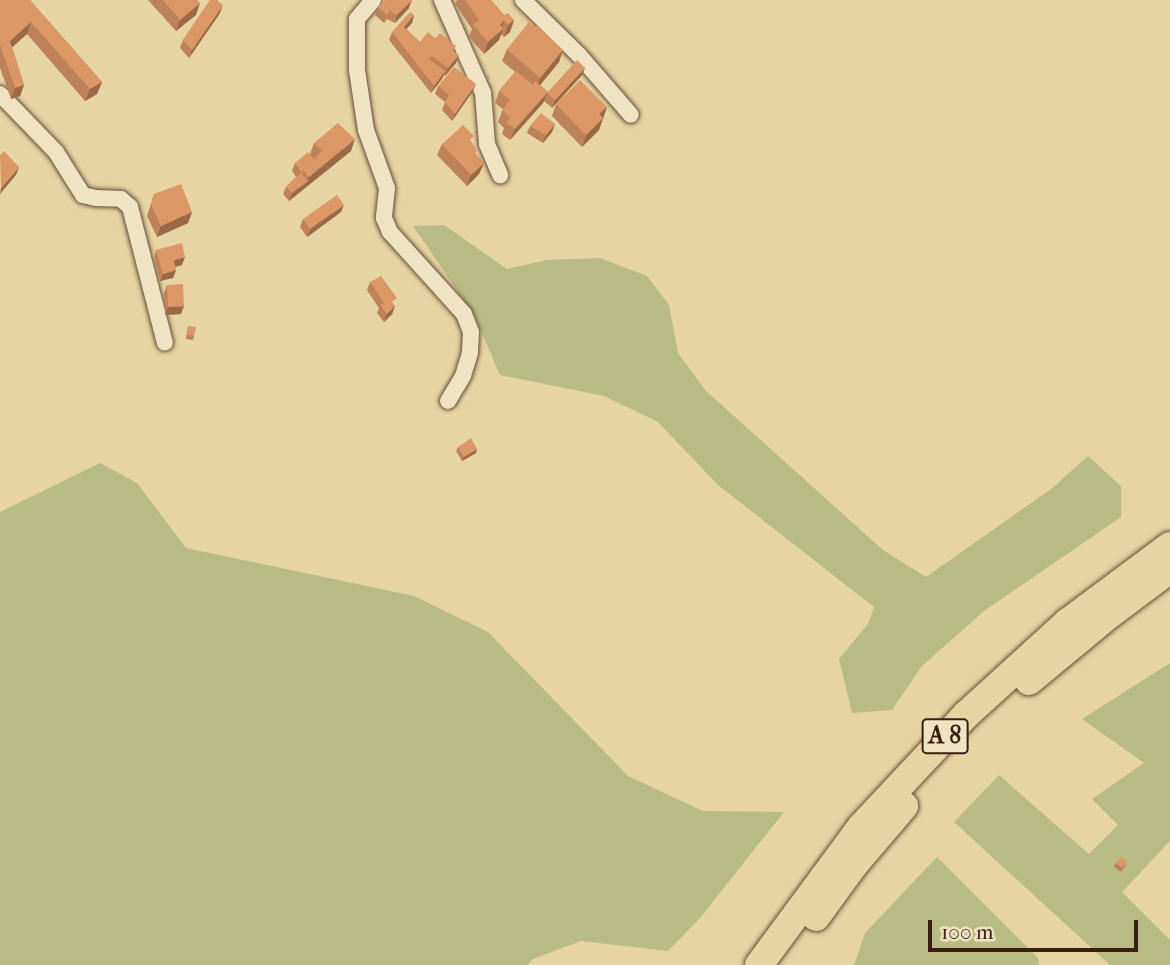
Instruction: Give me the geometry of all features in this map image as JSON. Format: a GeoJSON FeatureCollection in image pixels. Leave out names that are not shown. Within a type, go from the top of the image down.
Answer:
{"type":"FeatureCollection","features":[{"type":"Feature","properties":{"kind":"highway","name":"A 8"},"geometry":{"type":"LineString","coordinates":[[759,965],[862,826],[966,715],[1068,622],[1170,546]]}},
{"type":"Feature","properties":{"kind":"highway","name":"A 8"},"geometry":{"type":"LineString","coordinates":[[782,965],[853,866],[912,798],[974,733],[1041,670],[1170,569]]}},
{"type":"Feature","properties":{"kind":"street"},"geometry":{"type":"LineString","coordinates":[[373,0],[357,19],[357,70],[366,130],[387,188],[384,218],[390,232],[464,314],[471,332],[470,353],[463,376],[448,401]]}},
{"type":"Feature","properties":{"kind":"street"},"geometry":{"type":"LineString","coordinates":[[442,0],[484,93],[486,144],[500,175]]}},
{"type":"Feature","properties":{"kind":"street"},"geometry":{"type":"LineString","coordinates":[[523,0],[579,55],[631,115]]}},
{"type":"Feature","properties":{"kind":"street"},"geometry":{"type":"LineString","coordinates":[[0,94],[56,152],[83,195],[121,198],[130,207],[165,342]]}},
{"type":"Feature","properties":{"kind":"green space"},"geometry":{"type":"Polygon","coordinates":[[[444,225],[507,269],[547,260],[600,258],[647,276],[669,305],[678,353],[705,390],[883,550],[926,577],[1051,489],[1088,456],[1121,486],[1121,517],[984,611],[922,666],[892,710],[852,713],[839,659],[868,624],[874,607],[718,485],[658,422],[604,396],[500,375],[474,315],[413,226],[444,225]]]}},
{"type":"Feature","properties":{"kind":"green space"},"geometry":{"type":"Polygon","coordinates":[[[100,463],[137,483],[186,548],[414,596],[488,632],[628,776],[703,811],[784,812],[700,918],[668,951],[581,941],[533,959],[528,965],[0,965],[0,512],[100,463]]]}},
{"type":"Feature","properties":{"kind":"green space"},"geometry":{"type":"Polygon","coordinates":[[[1170,663],[1170,841],[1122,892],[1170,940],[1170,965],[1110,965],[954,822],[999,775],[1089,854],[1118,825],[1092,799],[1144,763],[1082,719],[1170,663]]]}},
{"type":"Feature","properties":{"kind":"green space"},"geometry":{"type":"Polygon","coordinates":[[[937,857],[1038,958],[1039,965],[854,965],[865,933],[937,857]]]}},
{"type":"Feature","properties":{"kind":"building"},"geometry":{"type":"Polygon","coordinates":[[[0,0],[30,0],[102,82],[90,89],[31,22],[10,41],[24,85],[15,88],[0,44],[0,0]]]}},
{"type":"Feature","properties":{"kind":"building"},"geometry":{"type":"Polygon","coordinates":[[[163,0],[197,0],[200,3],[180,20],[163,0]]]}},
{"type":"Feature","properties":{"kind":"building"},"geometry":{"type":"Polygon","coordinates":[[[210,0],[216,0],[223,5],[192,50],[183,40],[210,0]]]}},
{"type":"Feature","properties":{"kind":"building"},"geometry":{"type":"Polygon","coordinates":[[[385,0],[412,0],[397,15],[390,11],[387,15],[378,7],[385,0]]]}},
{"type":"Feature","properties":{"kind":"building"},"geometry":{"type":"Polygon","coordinates":[[[465,0],[491,0],[504,15],[508,13],[514,20],[508,25],[504,20],[500,25],[503,29],[488,42],[473,25],[479,20],[465,0]]]}},
{"type":"Feature","properties":{"kind":"building"},"geometry":{"type":"Polygon","coordinates":[[[410,12],[414,15],[404,27],[420,42],[428,32],[435,38],[440,33],[456,46],[453,51],[459,55],[448,68],[432,56],[429,59],[445,71],[434,86],[392,32],[410,12]]]}},
{"type":"Feature","properties":{"kind":"building"},"geometry":{"type":"Polygon","coordinates":[[[529,22],[536,27],[537,25],[563,50],[540,78],[507,49],[529,22]]]}},
{"type":"Feature","properties":{"kind":"building"},"geometry":{"type":"Polygon","coordinates":[[[577,60],[585,68],[555,100],[547,93],[577,60]]]}},
{"type":"Feature","properties":{"kind":"building"},"geometry":{"type":"Polygon","coordinates":[[[454,67],[476,84],[455,114],[445,102],[449,95],[438,86],[454,67]]]}},
{"type":"Feature","properties":{"kind":"building"},"geometry":{"type":"Polygon","coordinates":[[[516,71],[533,85],[535,81],[548,92],[515,129],[506,123],[510,117],[502,110],[510,100],[499,91],[516,71]]]}},
{"type":"Feature","properties":{"kind":"building"},"geometry":{"type":"Polygon","coordinates":[[[580,80],[607,107],[599,114],[603,118],[586,135],[556,104],[580,80]]]}},
{"type":"Feature","properties":{"kind":"building"},"geometry":{"type":"Polygon","coordinates":[[[541,113],[555,124],[546,135],[530,126],[541,113]]]}},
{"type":"Feature","properties":{"kind":"building"},"geometry":{"type":"Polygon","coordinates":[[[338,123],[355,139],[309,177],[303,170],[322,151],[314,143],[338,123]]]}},
{"type":"Feature","properties":{"kind":"building"},"geometry":{"type":"Polygon","coordinates":[[[463,125],[474,136],[470,140],[476,149],[474,152],[484,163],[471,175],[442,144],[463,125]]]}},
{"type":"Feature","properties":{"kind":"building"},"geometry":{"type":"Polygon","coordinates":[[[4,151],[19,167],[1,188],[0,155],[4,151]]]}},
{"type":"Feature","properties":{"kind":"building"},"geometry":{"type":"Polygon","coordinates":[[[308,152],[314,159],[302,173],[295,163],[308,152]]]}},
{"type":"Feature","properties":{"kind":"building"},"geometry":{"type":"Polygon","coordinates":[[[301,173],[308,181],[292,193],[286,187],[301,173]]]}},
{"type":"Feature","properties":{"kind":"building"},"geometry":{"type":"Polygon","coordinates":[[[181,184],[192,212],[161,226],[151,204],[154,194],[181,184]]]}},
{"type":"Feature","properties":{"kind":"building"},"geometry":{"type":"Polygon","coordinates":[[[337,195],[344,205],[310,229],[303,219],[337,195]]]}},
{"type":"Feature","properties":{"kind":"building"},"geometry":{"type":"Polygon","coordinates":[[[182,243],[185,257],[174,260],[176,270],[163,274],[156,250],[182,243]]]}},
{"type":"Feature","properties":{"kind":"building"},"geometry":{"type":"Polygon","coordinates":[[[381,276],[397,298],[392,302],[395,306],[387,314],[380,305],[384,303],[370,282],[381,276]]]}},
{"type":"Feature","properties":{"kind":"building"},"geometry":{"type":"Polygon","coordinates":[[[183,284],[184,306],[168,307],[167,285],[183,284]]]}},
{"type":"Feature","properties":{"kind":"building"},"geometry":{"type":"Polygon","coordinates":[[[188,326],[196,327],[194,336],[187,335],[188,326]]]}},
{"type":"Feature","properties":{"kind":"building"},"geometry":{"type":"Polygon","coordinates":[[[471,438],[477,449],[464,457],[458,447],[471,438]]]}},
{"type":"Feature","properties":{"kind":"building"},"geometry":{"type":"Polygon","coordinates":[[[1121,857],[1127,861],[1122,868],[1116,863],[1121,857]]]}}]}
